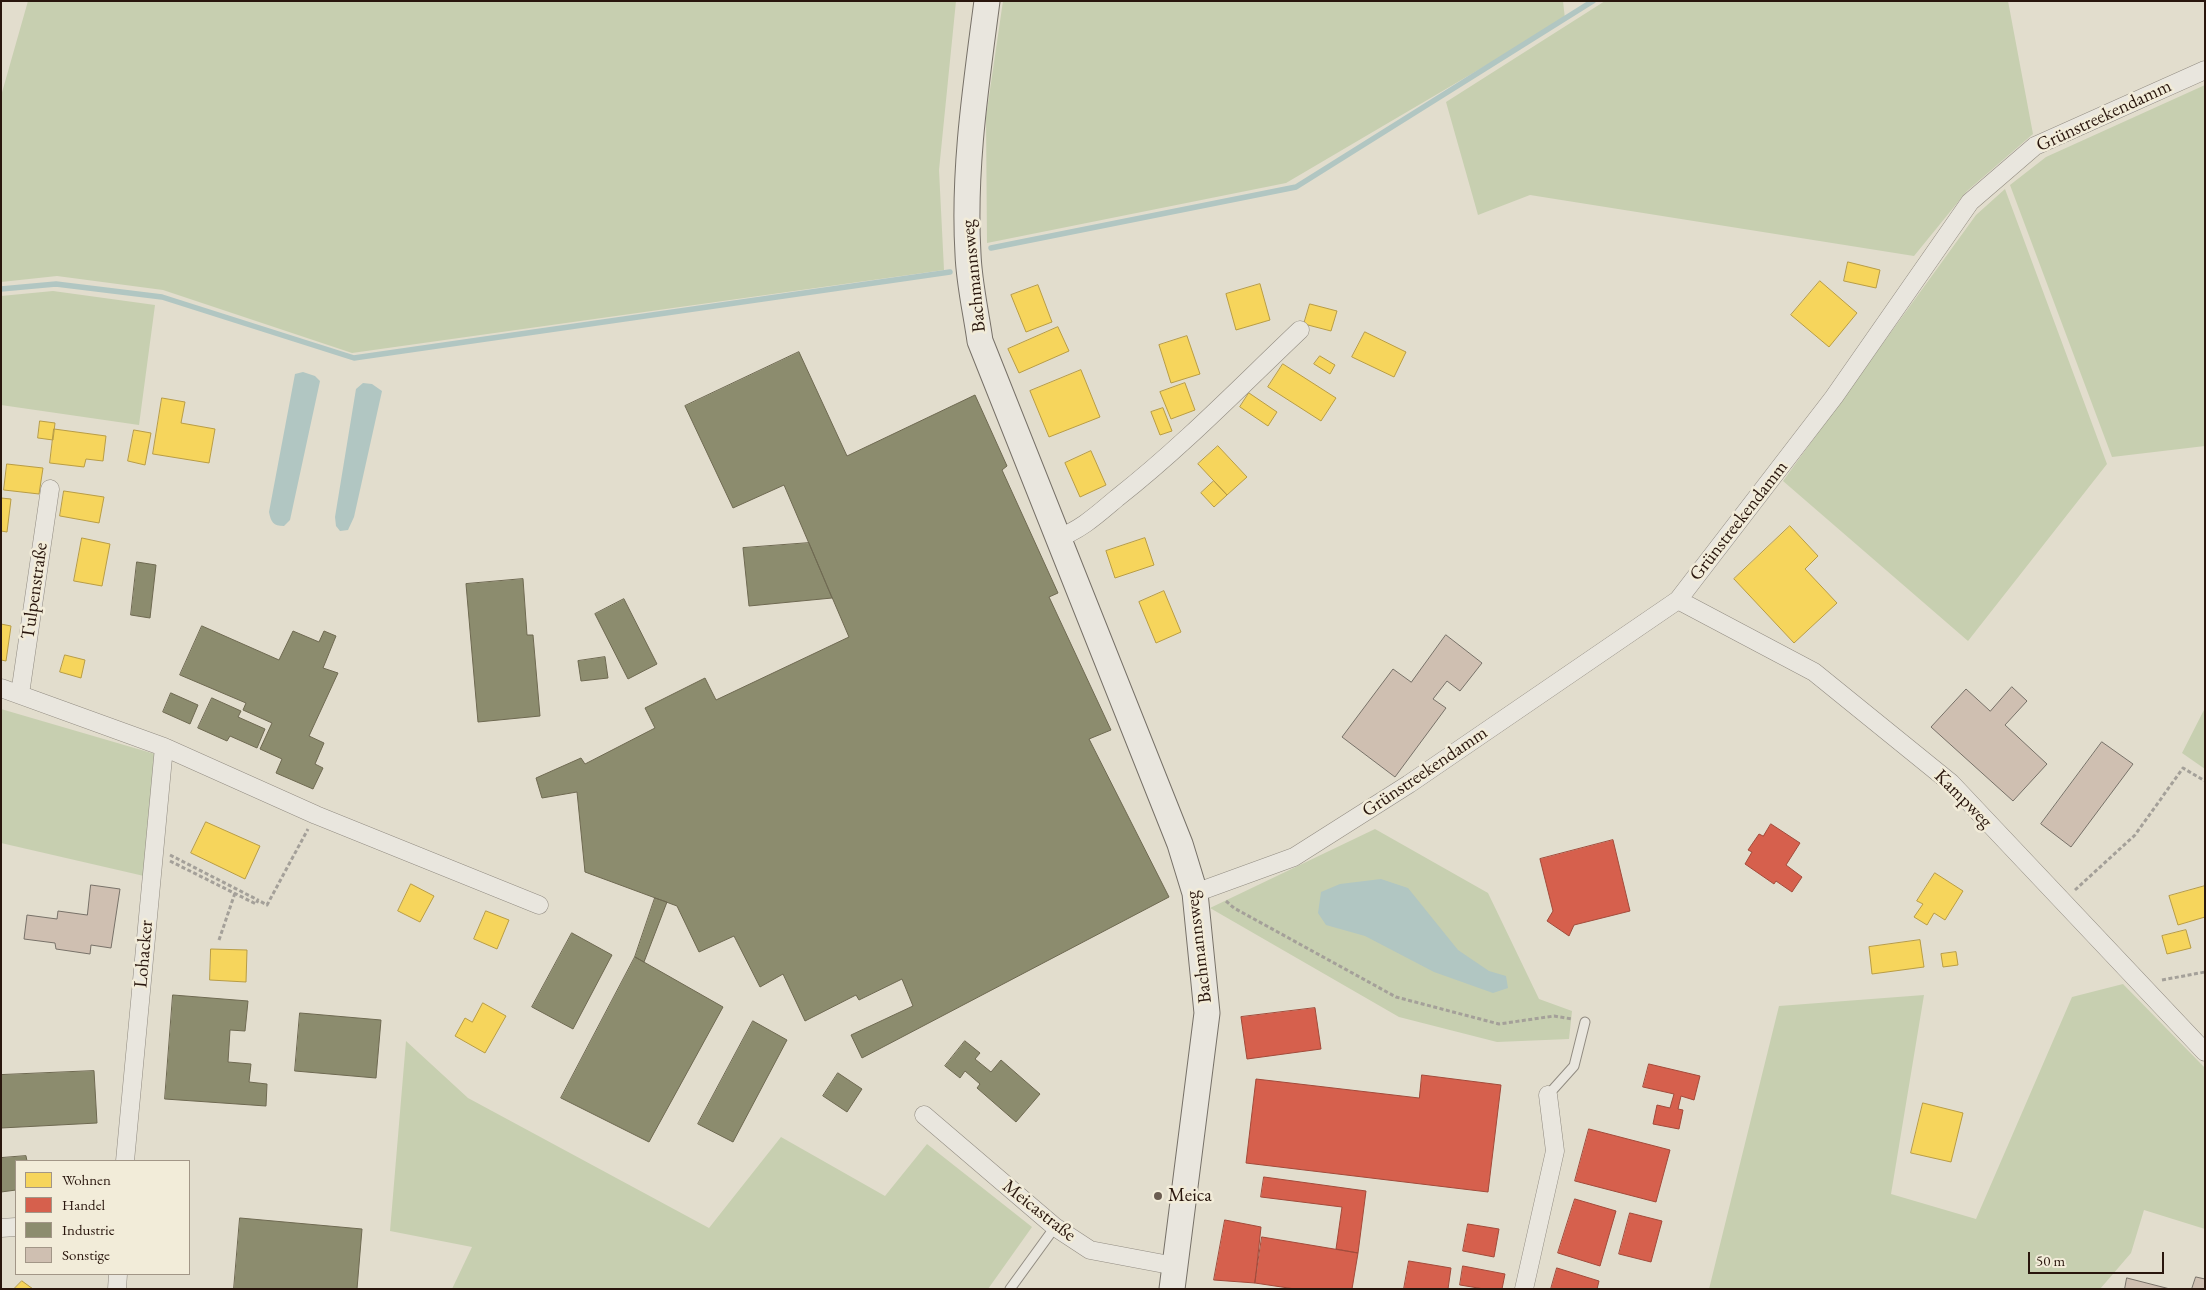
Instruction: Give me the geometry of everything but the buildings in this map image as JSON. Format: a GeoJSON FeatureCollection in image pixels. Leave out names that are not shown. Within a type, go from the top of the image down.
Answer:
{"type":"FeatureCollection","features":[{"type":"Feature","properties":{"kind":"street","name":"Bachmannsweg"},"geometry":{"type":"LineString","coordinates":[[986,1],[966,196],[968,256],[980,341],[1180,844],[1204,890],[1207,1013],[1192,1152],[1174,1277]]}},
{"type":"Feature","properties":{"kind":"street","name":"Grünstreekendamm"},"geometry":{"type":"LineString","coordinates":[[1204,890],[1294,857],[1409,784],[1678,600],[1834,397],[1970,202],[2035,146],[2205,70]]}},
{"type":"Feature","properties":{"kind":"street"},"geometry":{"type":"LineString","coordinates":[[1057,538],[1068,534],[1091,520],[1150,472],[1300,330]]}},
{"type":"Feature","properties":{"kind":"street","name":"Tulpenstraße"},"geometry":{"type":"LineString","coordinates":[[20,694],[50,489]]}},
{"type":"Feature","properties":{"kind":"street","name":"Kampweg"},"geometry":{"type":"LineString","coordinates":[[1678,600],[1814,672],[1950,783],[2139,985],[2205,1052]]}},
{"type":"Feature","properties":{"kind":"street"},"geometry":{"type":"LineString","coordinates":[[1,688],[164,747],[316,815],[538,905]]}},
{"type":"Feature","properties":{"kind":"street","name":"Lohacker"},"geometry":{"type":"LineString","coordinates":[[126,1160],[158,852],[164,747]]}},
{"type":"Feature","properties":{"kind":"street"},"geometry":{"type":"LineString","coordinates":[[1524,1289],[1555,1150],[1548,1095]]}},
{"type":"Feature","properties":{"kind":"street","name":"Meicastraße"},"geometry":{"type":"LineString","coordinates":[[924,1115],[1055,1227],[1090,1250],[1174,1277]]}},
{"type":"Feature","properties":{"kind":"street"},"geometry":{"type":"LineString","coordinates":[[1,1228],[15,1227]]}},
{"type":"Feature","properties":{"kind":"street"},"geometry":{"type":"LineString","coordinates":[[117,1289],[118,1275]]}},
{"type":"Feature","properties":{"kind":"lane"},"geometry":{"type":"LineString","coordinates":[[1548,1095],[1574,1066],[1585,1022]]}},
{"type":"Feature","properties":{"kind":"lane"},"geometry":{"type":"LineString","coordinates":[[1010,1289],[1055,1227]]}},
{"type":"Feature","properties":{"kind":"path"},"geometry":{"type":"LineString","coordinates":[[2062,902],[2135,835],[2184,768],[2205,782]]}},
{"type":"Feature","properties":{"kind":"path"},"geometry":{"type":"LineString","coordinates":[[158,852],[267,905],[316,815]]}},
{"type":"Feature","properties":{"kind":"path"},"geometry":{"type":"LineString","coordinates":[[158,852],[235,894],[256,904],[258,900]]}},
{"type":"Feature","properties":{"kind":"path"},"geometry":{"type":"LineString","coordinates":[[219,940],[237,889]]}},
{"type":"Feature","properties":{"kind":"path"},"geometry":{"type":"LineString","coordinates":[[1204,890],[1396,996],[1498,1024],[1554,1016],[1585,1022]]}},
{"type":"Feature","properties":{"kind":"path"},"geometry":{"type":"LineString","coordinates":[[2139,985],[2205,972]]}},
{"type":"Feature","properties":{"kind":"green space"},"geometry":{"type":"Polygon","coordinates":[[[28,1],[956,1],[939,170],[944,270],[352,353],[163,290],[57,276],[1,282],[1,96],[28,1]]]}},
{"type":"Feature","properties":{"kind":"green space"},"geometry":{"type":"Polygon","coordinates":[[[1003,1],[1563,1],[1565,19],[1286,183],[987,243],[986,117],[1003,1]]]}},
{"type":"Feature","properties":{"kind":"green space"},"geometry":{"type":"Polygon","coordinates":[[[1605,1],[2008,1],[2033,134],[1967,191],[1914,256],[1530,195],[1478,215],[1446,102],[1605,1]]]}},
{"type":"Feature","properties":{"kind":"green space"},"geometry":{"type":"Polygon","coordinates":[[[2205,85],[2205,446],[2112,457],[2010,185],[2046,157],[2205,85]]]}},
{"type":"Feature","properties":{"kind":"green space"},"geometry":{"type":"Polygon","coordinates":[[[2005,189],[2107,464],[1968,641],[1783,481],[1976,215],[2005,189]]]}},
{"type":"Feature","properties":{"kind":"green space"},"geometry":{"type":"Polygon","coordinates":[[[53,291],[155,305],[139,425],[1,405],[1,296],[53,291]]]}},
{"type":"Feature","properties":{"kind":"green space"},"geometry":{"type":"Polygon","coordinates":[[[2205,708],[2205,769],[2182,753],[2205,708]]]}},
{"type":"Feature","properties":{"kind":"green space"},"geometry":{"type":"Polygon","coordinates":[[[1,709],[155,754],[144,876],[1,843],[1,709]]]}},
{"type":"Feature","properties":{"kind":"green space"},"geometry":{"type":"Polygon","coordinates":[[[1375,829],[1488,893],[1539,999],[1572,1011],[1569,1039],[1497,1042],[1399,1017],[1210,908],[1375,829]]]}},
{"type":"Feature","properties":{"kind":"green space"},"geometry":{"type":"Polygon","coordinates":[[[2123,984],[2205,1068],[2205,1229],[2144,1210],[2131,1253],[2100,1289],[1709,1289],[1779,1006],[1924,995],[1891,1194],[1976,1219],[2072,997],[2123,984]]]}},
{"type":"Feature","properties":{"kind":"green space"},"geometry":{"type":"Polygon","coordinates":[[[406,1041],[468,1098],[709,1228],[781,1137],[885,1196],[927,1144],[1032,1227],[988,1289],[452,1289],[472,1247],[390,1231],[406,1041]]]}},
{"type":"Feature","properties":{"kind":"shaded area"},"geometry":{"type":"Polygon","coordinates":[[[303,372],[315,376],[320,381],[290,520],[284,526],[280,526],[273,523],[269,512],[295,374],[303,372]]]}},
{"type":"Feature","properties":{"kind":"shaded area"},"geometry":{"type":"Polygon","coordinates":[[[363,383],[372,384],[382,391],[354,517],[348,530],[340,531],[336,526],[335,517],[356,389],[363,383]]]}},
{"type":"Feature","properties":{"kind":"shaded area"},"geometry":{"type":"Polygon","coordinates":[[[1381,879],[1408,888],[1458,950],[1489,971],[1506,976],[1508,988],[1493,993],[1434,972],[1365,936],[1326,925],[1318,913],[1321,892],[1340,884],[1381,879]]]}},
{"type":"Feature","properties":{"kind":"waterway"},"geometry":{"type":"LineString","coordinates":[[991,248],[1296,187],[1593,1]]}},
{"type":"Feature","properties":{"kind":"waterway"},"geometry":{"type":"LineString","coordinates":[[1,289],[56,284],[162,297],[354,358],[950,272]]}},
{"type":"Feature","properties":{"kind":"place","name":"Meica"},"geometry":{"type":"Point","coordinates":[1158,1196]}}]}
